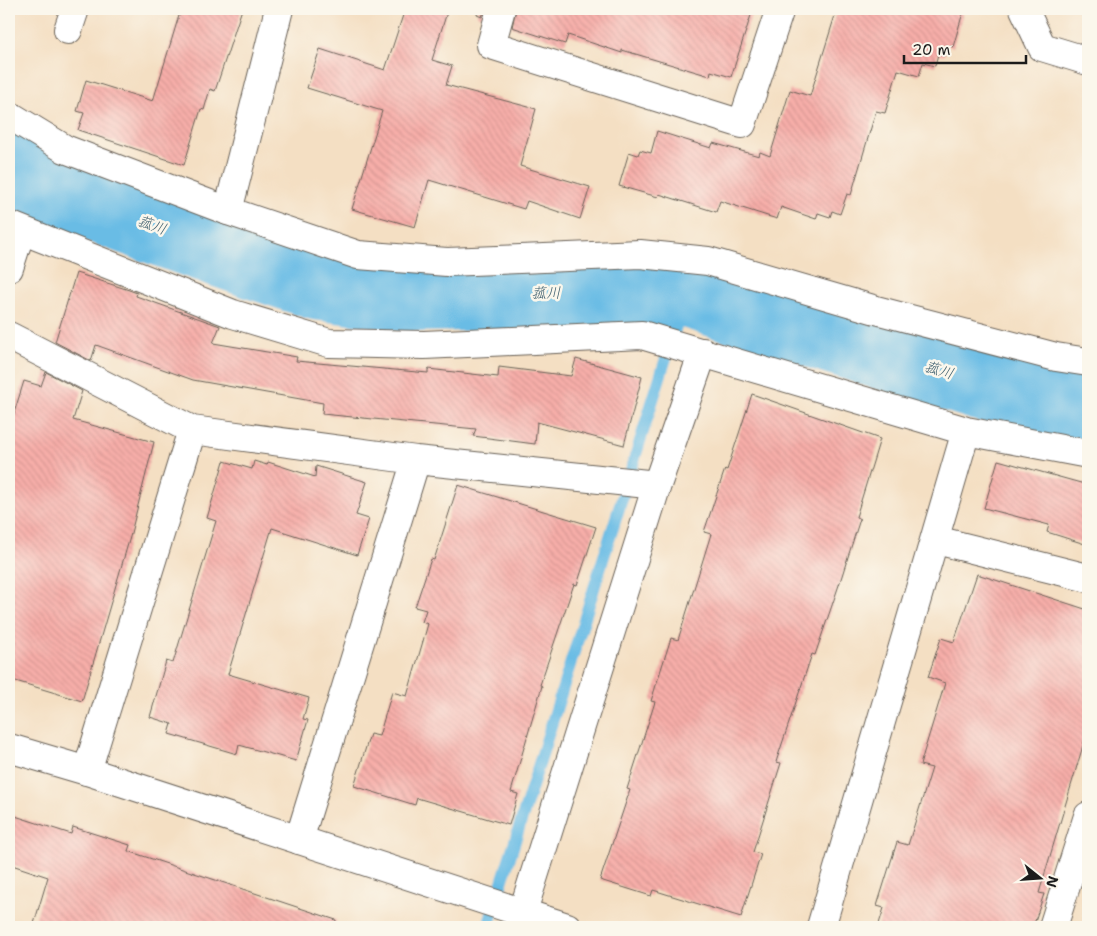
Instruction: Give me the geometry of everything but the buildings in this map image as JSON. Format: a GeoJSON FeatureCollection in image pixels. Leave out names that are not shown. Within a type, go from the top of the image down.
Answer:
{"type":"FeatureCollection","features":[{"type":"Feature","properties":{"kind":"street"},"geometry":{"type":"LineString","coordinates":[[228,211],[279,9]]}},
{"type":"Feature","properties":{"kind":"street"},"geometry":{"type":"LineString","coordinates":[[501,9],[491,45],[742,124],[780,9]]}},
{"type":"Feature","properties":{"kind":"street"},"geometry":{"type":"LineString","coordinates":[[1024,9],[1042,47],[1088,61]]}},
{"type":"Feature","properties":{"kind":"street"},"geometry":{"type":"LineString","coordinates":[[9,115],[65,149],[228,211],[358,255],[447,262],[640,254],[708,261],[876,310],[1056,357],[1088,362]]}},
{"type":"Feature","properties":{"kind":"street"},"geometry":{"type":"LineString","coordinates":[[9,268],[15,228],[233,314],[329,343],[424,345],[642,335],[966,431],[1088,454]]}},
{"type":"Feature","properties":{"kind":"street"},"geometry":{"type":"LineString","coordinates":[[9,336],[192,430],[416,460],[657,486]]}},
{"type":"Feature","properties":{"kind":"street"},"geometry":{"type":"LineString","coordinates":[[520,920],[657,486],[702,352]]}},
{"type":"Feature","properties":{"kind":"street"},"geometry":{"type":"LineString","coordinates":[[87,771],[192,430]]}},
{"type":"Feature","properties":{"kind":"street"},"geometry":{"type":"LineString","coordinates":[[821,927],[936,540],[966,431]]}},
{"type":"Feature","properties":{"kind":"street"},"geometry":{"type":"LineString","coordinates":[[299,840],[416,460]]}},
{"type":"Feature","properties":{"kind":"street"},"geometry":{"type":"LineString","coordinates":[[936,540],[1088,578]]}},
{"type":"Feature","properties":{"kind":"street"},"geometry":{"type":"LineString","coordinates":[[9,748],[87,771],[299,840],[520,920],[567,927]]}},
{"type":"Feature","properties":{"kind":"street"},"geometry":{"type":"LineString","coordinates":[[1054,927],[1088,816]]}},
{"type":"Feature","properties":{"kind":"waterway","name":"菰川"},"geometry":{"type":"LineString","coordinates":[[9,167],[66,195],[316,283],[406,295],[687,291],[1012,394],[1088,408]]}},
{"type":"Feature","properties":{"kind":"waterway"},"geometry":{"type":"LineString","coordinates":[[488,927],[687,291]]}}]}
